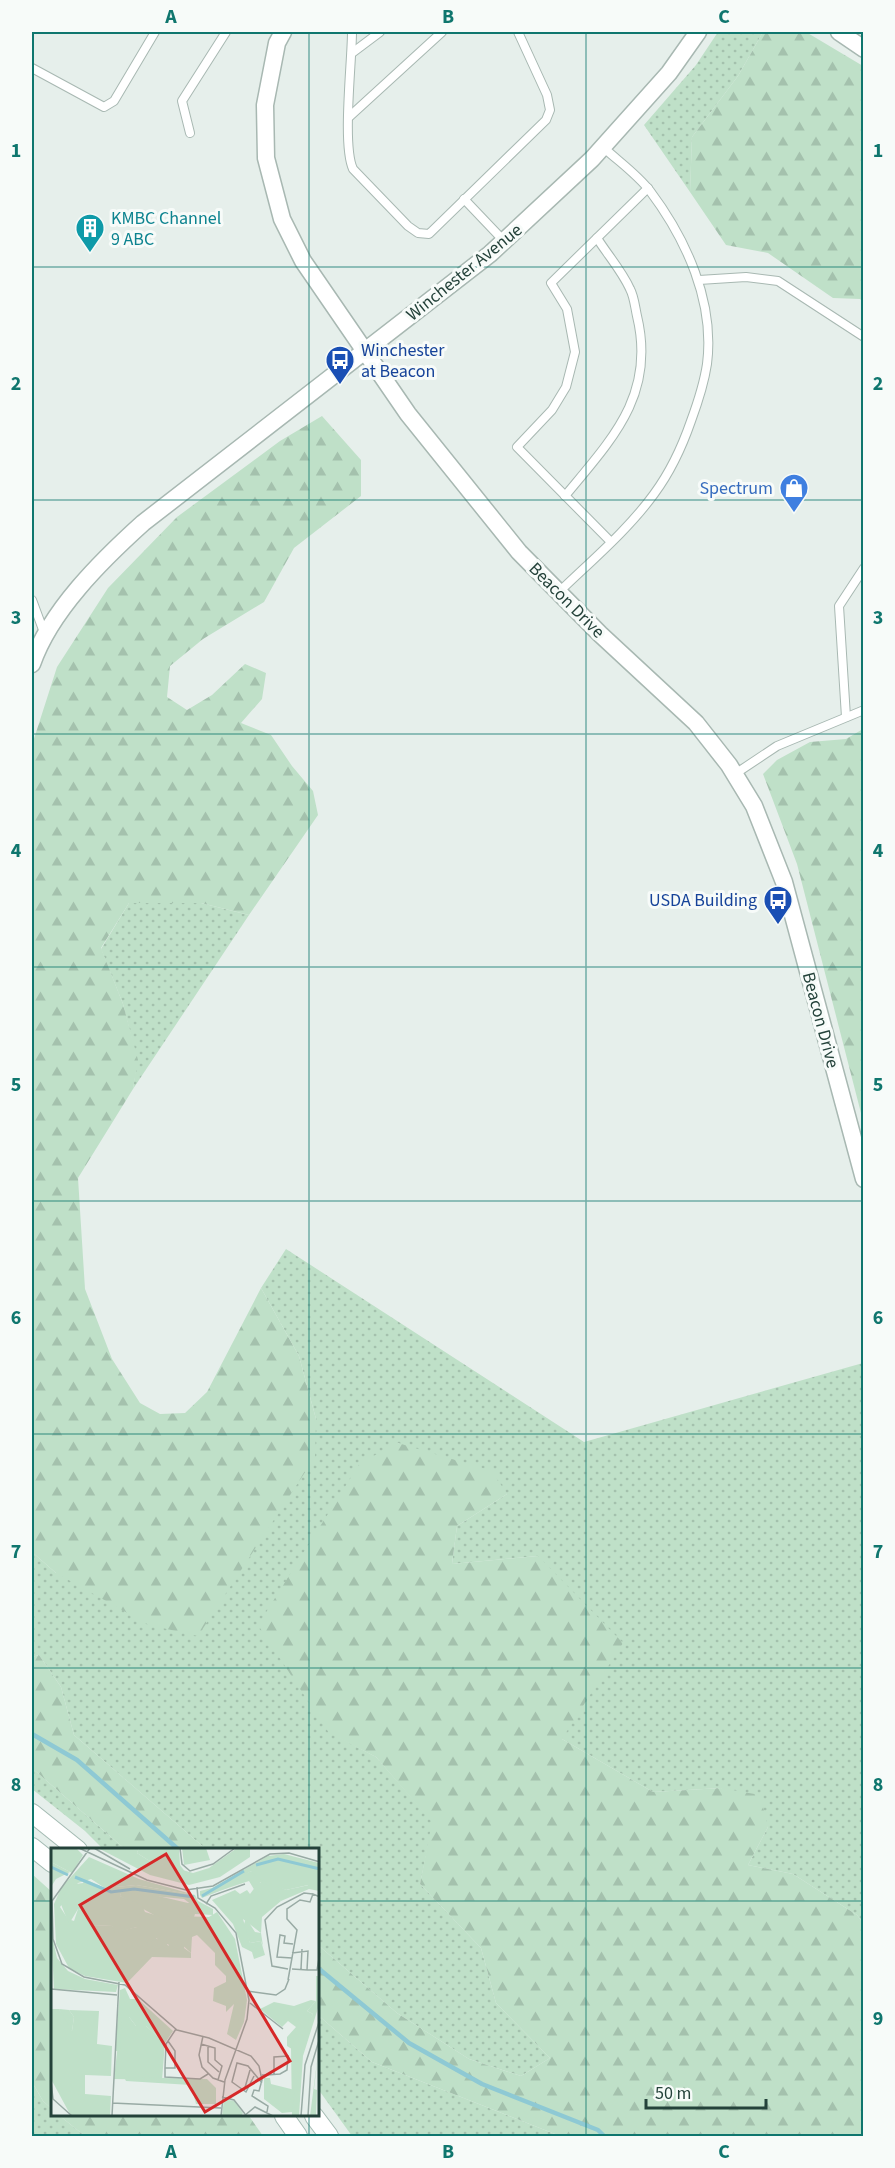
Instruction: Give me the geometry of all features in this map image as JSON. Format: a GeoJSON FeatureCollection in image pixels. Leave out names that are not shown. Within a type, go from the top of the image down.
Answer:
{"type":"FeatureCollection","features":[{"type":"Feature","properties":{"kind":"main road"},"geometry":{"type":"LineString","coordinates":[[32,1813],[76,1848]]}},
{"type":"Feature","properties":{"kind":"main road"},"geometry":{"type":"LineString","coordinates":[[32,1847],[51,1862]]}},
{"type":"Feature","properties":{"kind":"main road"},"geometry":{"type":"LineString","coordinates":[[285,2117],[298,2136]]}},
{"type":"Feature","properties":{"kind":"main road"},"geometry":{"type":"LineString","coordinates":[[315,2117],[329,2136]]}},
{"type":"Feature","properties":{"kind":"street","name":"Beacon Drive"},"geometry":{"type":"LineString","coordinates":[[283,32],[277,43],[265,105],[266,158],[282,219],[303,261],[408,414],[519,552],[600,634],[696,723],[735,774],[754,806],[784,882],[864,1179]]}},
{"type":"Feature","properties":{"kind":"street"},"geometry":{"type":"LineString","coordinates":[[839,32],[864,49]]}},
{"type":"Feature","properties":{"kind":"street","name":"Winchester Avenue"},"geometry":{"type":"LineString","coordinates":[[32,660],[45,635],[75,593],[105,558],[143,523],[504,241],[603,147],[669,73],[692,34]]}},
{"type":"Feature","properties":{"kind":"lane"},"geometry":{"type":"LineString","coordinates":[[32,68],[104,107],[114,101],[155,32]]}},
{"type":"Feature","properties":{"kind":"lane"},"geometry":{"type":"LineString","coordinates":[[190,133],[182,100],[226,32]]}},
{"type":"Feature","properties":{"kind":"lane"},"geometry":{"type":"LineString","coordinates":[[352,32],[349,160],[353,169],[408,226],[418,233],[429,234],[546,120],[550,110],[547,95],[518,32]]}},
{"type":"Feature","properties":{"kind":"lane"},"geometry":{"type":"LineString","coordinates":[[352,53],[380,32]]}},
{"type":"Feature","properties":{"kind":"lane"},"geometry":{"type":"LineString","coordinates":[[349,117],[442,32]]}},
{"type":"Feature","properties":{"kind":"lane"},"geometry":{"type":"LineString","coordinates":[[559,592],[611,542],[654,495],[673,465],[702,392],[707,362],[707,325],[699,280],[676,228],[648,188],[603,147]]}},
{"type":"Feature","properties":{"kind":"lane"},"geometry":{"type":"LineString","coordinates":[[611,542],[517,447],[552,410],[566,387],[575,352],[567,309],[551,283],[648,188]]}},
{"type":"Feature","properties":{"kind":"lane"},"geometry":{"type":"LineString","coordinates":[[464,199],[504,241]]}},
{"type":"Feature","properties":{"kind":"lane"},"geometry":{"type":"LineString","coordinates":[[565,496],[611,441],[628,412],[641,374],[641,333],[630,289],[597,238]]}},
{"type":"Feature","properties":{"kind":"lane"},"geometry":{"type":"LineString","coordinates":[[699,280],[746,277],[778,280],[864,338]]}},
{"type":"Feature","properties":{"kind":"lane"},"geometry":{"type":"LineString","coordinates":[[846,717],[839,606],[864,568]]}},
{"type":"Feature","properties":{"kind":"lane"},"geometry":{"type":"LineString","coordinates":[[32,600],[45,635]]}},
{"type":"Feature","properties":{"kind":"lane"},"geometry":{"type":"LineString","coordinates":[[735,774],[777,746],[864,710]]}},
{"type":"Feature","properties":{"kind":"green space"},"geometry":{"type":"Polygon","coordinates":[[[718,32],[763,32],[738,76],[692,137],[690,192],[644,125],[696,65],[718,32]]]}},
{"type":"Feature","properties":{"kind":"green space"},"geometry":{"type":"Polygon","coordinates":[[[763,32],[806,32],[863,66],[863,302],[860,299],[833,298],[768,253],[726,245],[690,192],[692,137],[738,76],[763,32]]]}},
{"type":"Feature","properties":{"kind":"green space"},"geometry":{"type":"Polygon","coordinates":[[[322,416],[361,460],[361,496],[294,548],[264,602],[203,639],[170,666],[167,697],[187,710],[212,695],[245,664],[266,673],[262,699],[241,723],[271,735],[292,766],[313,791],[318,815],[249,915],[201,903],[129,903],[101,948],[123,1004],[138,1060],[133,1089],[78,1178],[85,1289],[112,1359],[140,1403],[160,1414],[185,1413],[207,1392],[261,1288],[299,1356],[316,1419],[315,1457],[198,1636],[149,1625],[56,1573],[32,1552],[32,745],[57,667],[108,588],[177,517],[280,441],[322,416]]]}},
{"type":"Feature","properties":{"kind":"green space"},"geometry":{"type":"Polygon","coordinates":[[[863,729],[863,1121],[797,864],[763,774],[777,760],[810,742],[846,739],[863,729]]]}},
{"type":"Feature","properties":{"kind":"green space"},"geometry":{"type":"Polygon","coordinates":[[[129,903],[201,903],[249,915],[133,1089],[137,1060],[123,1004],[101,949],[129,903]]]}},
{"type":"Feature","properties":{"kind":"green space"},"geometry":{"type":"Polygon","coordinates":[[[286,1249],[584,1442],[863,1363],[863,1923],[857,1915],[793,1874],[748,1865],[768,1827],[721,1788],[653,1792],[562,1739],[538,1556],[452,1564],[457,1526],[507,1494],[398,1443],[329,1732],[376,1757],[433,1822],[420,1884],[481,1948],[496,2003],[550,2058],[521,2076],[469,2059],[397,2013],[320,1947],[320,1848],[205,1848],[74,1735],[61,1687],[39,1655],[32,1657],[32,1552],[56,1573],[316,1419],[299,1356],[261,1288],[286,1249]]]}},
{"type":"Feature","properties":{"kind":"green space"},"geometry":{"type":"Polygon","coordinates":[[[398,1443],[492,1471],[507,1494],[457,1526],[452,1564],[538,1556],[623,1643],[562,1739],[653,1792],[721,1788],[760,1795],[768,1827],[748,1865],[793,1874],[857,1915],[863,1923],[863,2136],[560,2136],[372,2062],[320,2017],[320,1947],[397,2013],[469,2059],[521,2076],[550,2058],[496,2003],[481,1948],[420,1884],[432,1822],[376,1757],[329,1733],[258,1625],[360,1463],[398,1443]]]}},
{"type":"Feature","properties":{"kind":"green space"},"geometry":{"type":"Polygon","coordinates":[[[39,1655],[61,1687],[74,1735],[205,1848],[124,1848],[32,1768],[32,1657],[39,1655]]]}},
{"type":"Feature","properties":{"kind":"green space"},"geometry":{"type":"Polygon","coordinates":[[[32,1768],[124,1848],[102,1848],[85,1831],[32,1789],[32,1768]]]}},
{"type":"Feature","properties":{"kind":"green space"},"geometry":{"type":"Polygon","coordinates":[[[32,1874],[51,1891],[51,2108],[43,2101],[32,2082],[32,1874]]]}},
{"type":"Feature","properties":{"kind":"green space"},"geometry":{"type":"Polygon","coordinates":[[[320,2017],[372,2062],[560,2136],[352,2136],[320,2092],[320,2017]]]}},
{"type":"Feature","properties":{"kind":"green space"},"geometry":{"type":"Polygon","coordinates":[[[32,2082],[43,2101],[51,2108],[51,2117],[61,2117],[85,2136],[32,2136],[32,2082]]]}},
{"type":"Feature","properties":{"kind":"green space"},"geometry":{"type":"Polygon","coordinates":[[[61,2117],[250,2117],[263,2136],[85,2136],[61,2117]]]}},
{"type":"Feature","properties":{"kind":"waterway"},"geometry":{"type":"LineString","coordinates":[[32,1734],[77,1760],[177,1848]]}},
{"type":"Feature","properties":{"kind":"waterway"},"geometry":{"type":"LineString","coordinates":[[320,1970],[409,2043],[482,2084],[598,2130],[604,2136]]}},
{"type":"Feature","properties":{"kind":"place","name":"KMBC Channel 9 ABC"},"geometry":{"type":"Point","coordinates":[90,254]}},
{"type":"Feature","properties":{"kind":"place","name":"Winchester at Beacon"},"geometry":{"type":"Point","coordinates":[340,386]}},
{"type":"Feature","properties":{"kind":"place","name":"Spectrum"},"geometry":{"type":"Point","coordinates":[794,514]}},
{"type":"Feature","properties":{"kind":"place","name":"USDA Building"},"geometry":{"type":"Point","coordinates":[778,926]}}]}
